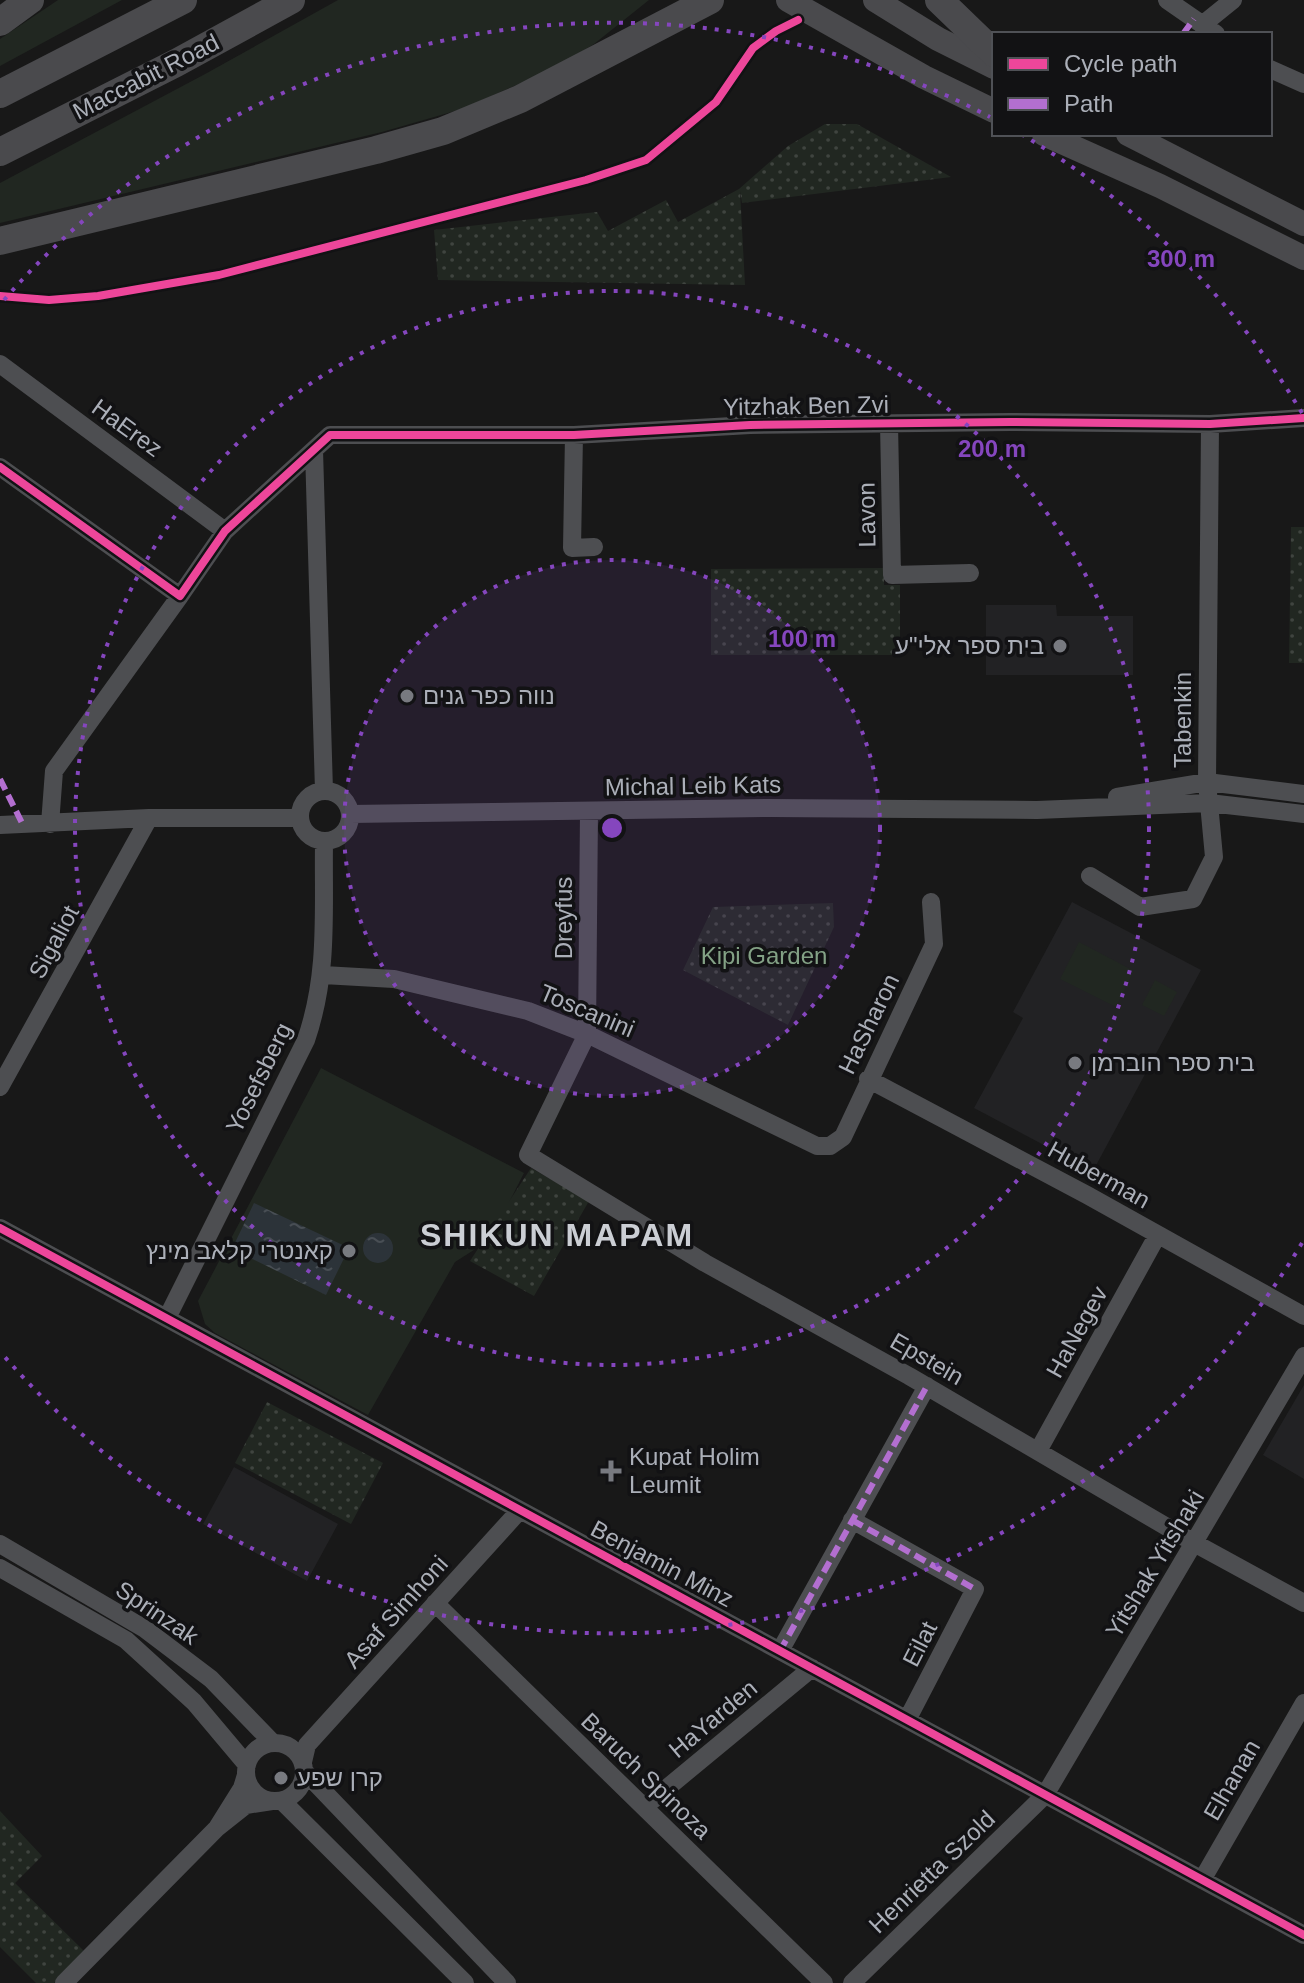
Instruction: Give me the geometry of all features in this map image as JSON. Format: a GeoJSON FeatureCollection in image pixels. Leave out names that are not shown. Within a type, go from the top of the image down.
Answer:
{"type":"FeatureCollection","features":[{"type":"Feature","properties":{"kind":"highway"},"geometry":{"type":"LineString","coordinates":[[0,22],[30,0]]}},
{"type":"Feature","properties":{"kind":"highway"},"geometry":{"type":"LineString","coordinates":[[0,94],[183,0]]}},
{"type":"Feature","properties":{"kind":"highway","name":"Maccabit Road"},"geometry":{"type":"LineString","coordinates":[[0,152],[291,0]]}},
{"type":"Feature","properties":{"kind":"highway"},"geometry":{"type":"LineString","coordinates":[[580,66],[668,0]]}},
{"type":"Feature","properties":{"kind":"highway"},"geometry":{"type":"LineString","coordinates":[[0,241],[414,140],[491,113],[710,0]]}},
{"type":"Feature","properties":{"kind":"highway"},"geometry":{"type":"LineString","coordinates":[[939,0],[992,51]]}},
{"type":"Feature","properties":{"kind":"main road"},"geometry":{"type":"LineString","coordinates":[[788,0],[911,70],[992,110]]}},
{"type":"Feature","properties":{"kind":"main road"},"geometry":{"type":"LineString","coordinates":[[875,0],[938,39],[992,66]]}},
{"type":"Feature","properties":{"kind":"main road"},"geometry":{"type":"LineString","coordinates":[[1048,136],[1160,186],[1304,258]]}},
{"type":"Feature","properties":{"kind":"main road"},"geometry":{"type":"LineString","coordinates":[[1132,136],[1304,224]]}},
{"type":"Feature","properties":{"kind":"street"},"geometry":{"type":"LineString","coordinates":[[1167,0],[1209,29],[1233,0]]}},
{"type":"Feature","properties":{"kind":"street"},"geometry":{"type":"LineString","coordinates":[[1272,70],[1304,84]]}},
{"type":"Feature","properties":{"kind":"street","name":"HaErez"},"geometry":{"type":"LineString","coordinates":[[0,364],[225,531]]}},
{"type":"Feature","properties":{"kind":"street","name":"Yitzhak Ben Zvi"},"geometry":{"type":"LineString","coordinates":[[50,824],[54,771],[225,531],[330,435],[574,435],[750,425],[1210,424],[1304,418]]}},
{"type":"Feature","properties":{"kind":"street","name":"Lavon"},"geometry":{"type":"LineString","coordinates":[[889,424],[892,575],[970,573]]}},
{"type":"Feature","properties":{"kind":"street","name":"Tabenkin"},"geometry":{"type":"LineString","coordinates":[[1090,876],[1140,907],[1193,899],[1214,857],[1207,782],[1210,424]]}},
{"type":"Feature","properties":{"kind":"street"},"geometry":{"type":"LineString","coordinates":[[574,435],[572,548],[594,547]]}},
{"type":"Feature","properties":{"kind":"street"},"geometry":{"type":"LineString","coordinates":[[314,450],[324,791]]}},
{"type":"Feature","properties":{"kind":"street"},"geometry":{"type":"LineString","coordinates":[[0,467],[180,596]]}},
{"type":"Feature","properties":{"kind":"street","name":"Michal Leib Kats"},"geometry":{"type":"LineString","coordinates":[[1037,810],[1207,782],[1304,794]]}},
{"type":"Feature","properties":{"kind":"street"},"geometry":{"type":"LineString","coordinates":[[324,791],[339,795],[350,814],[349,822],[340,836],[324,841],[305,832],[299,818],[306,799],[324,791]]}},
{"type":"Feature","properties":{"kind":"street","name":"Michal Leib Kats"},"geometry":{"type":"LineString","coordinates":[[350,814],[770,808],[1037,810],[1209,803],[1304,814]]}},
{"type":"Feature","properties":{"kind":"street","name":"Dreyfus"},"geometry":{"type":"LineString","coordinates":[[528,1155],[587,1034],[589,811]]}},
{"type":"Feature","properties":{"kind":"street"},"geometry":{"type":"LineString","coordinates":[[0,825],[149,818],[299,818]]}},
{"type":"Feature","properties":{"kind":"street","name":"Sigaliot"},"geometry":{"type":"LineString","coordinates":[[0,1087],[149,818]]}},
{"type":"Feature","properties":{"kind":"street","name":"Yosefsberg"},"geometry":{"type":"LineString","coordinates":[[167,1318],[306,1040],[316,1011],[323,975],[324,841]]}},
{"type":"Feature","properties":{"kind":"street","name":"HaSharon"},"geometry":{"type":"LineString","coordinates":[[817,1146],[830,1146],[843,1137],[934,944],[931,902]]}},
{"type":"Feature","properties":{"kind":"street","name":"Toscanini"},"geometry":{"type":"LineString","coordinates":[[323,975],[394,979],[528,1011],[587,1034],[817,1146]]}},
{"type":"Feature","properties":{"kind":"street","name":"Huberman"},"geometry":{"type":"LineString","coordinates":[[868,1079],[1087,1195],[1304,1316]]}},
{"type":"Feature","properties":{"kind":"street","name":"Epstein"},"geometry":{"type":"LineString","coordinates":[[528,1155],[705,1263],[927,1386],[1196,1544],[1304,1603]]}},
{"type":"Feature","properties":{"kind":"street","name":"Benjamin Minz"},"geometry":{"type":"LineString","coordinates":[[0,1228],[1304,1935]]}},
{"type":"Feature","properties":{"kind":"street","name":"HaNegev"},"geometry":{"type":"LineString","coordinates":[[1038,1451],[1157,1236]]}},
{"type":"Feature","properties":{"kind":"street","name":"Yitshak Yitshaki"},"geometry":{"type":"LineString","coordinates":[[1045,1795],[1196,1544],[1304,1356]]}},
{"type":"Feature","properties":{"kind":"street"},"geometry":{"type":"LineString","coordinates":[[780,1651],[927,1386]]}},
{"type":"Feature","properties":{"kind":"street","name":"Asaf Simhoni"},"geometry":{"type":"LineString","coordinates":[[302,1757],[520,1510]]}},
{"type":"Feature","properties":{"kind":"street","name":"Eilat"},"geometry":{"type":"LineString","coordinates":[[852,1520],[975,1589],[907,1720]]}},
{"type":"Feature","properties":{"kind":"street","name":"Sprinzak"},"geometry":{"type":"LineString","coordinates":[[0,1544],[145,1629],[211,1679],[272,1742]]}},
{"type":"Feature","properties":{"kind":"street","name":"Sprinzak"},"geometry":{"type":"LineString","coordinates":[[0,1568],[126,1640],[194,1702],[246,1770]]}},
{"type":"Feature","properties":{"kind":"street","name":"Baruch Spinoza"},"geometry":{"type":"LineString","coordinates":[[435,1603],[824,1983]]}},
{"type":"Feature","properties":{"kind":"street","name":"HaYarden"},"geometry":{"type":"LineString","coordinates":[[644,1807],[812,1668]]}},
{"type":"Feature","properties":{"kind":"street","name":"Elhanan"},"geometry":{"type":"LineString","coordinates":[[1202,1880],[1304,1703]]}},
{"type":"Feature","properties":{"kind":"street"},"geometry":{"type":"LineString","coordinates":[[217,1828],[242,1788],[246,1770],[256,1750],[272,1742],[302,1757],[507,1983]]}},
{"type":"Feature","properties":{"kind":"street"},"geometry":{"type":"LineString","coordinates":[[64,1983],[217,1828],[246,1805],[277,1801],[299,1790],[302,1757]]}},
{"type":"Feature","properties":{"kind":"street"},"geometry":{"type":"LineString","coordinates":[[246,1770],[254,1793],[277,1801],[465,1983]]}},
{"type":"Feature","properties":{"kind":"street","name":"Henrietta Szold"},"geometry":{"type":"LineString","coordinates":[[852,1983],[1045,1795]]}},
{"type":"Feature","properties":{"kind":"shaded area","name":"בית ספר אלי\"ע"},"geometry":{"type":"Polygon","coordinates":[[[986,605],[1056,605],[1057,616],[1133,616],[1133,675],[986,675],[986,605]]]}},
{"type":"Feature","properties":{"kind":"shaded area","name":"בית ספר הוברמן"},"geometry":{"type":"Polygon","coordinates":[[[1072,902],[1201,970],[1093,1171],[974,1108],[1023,1018],[1013,1012],[1072,902]]]}},
{"type":"Feature","properties":{"kind":"shaded area"},"geometry":{"type":"Polygon","coordinates":[[[1304,1385],[1304,1479],[1263,1455],[1304,1385]]]}},
{"type":"Feature","properties":{"kind":"shaded area"},"geometry":{"type":"Polygon","coordinates":[[[234,1467],[338,1524],[307,1581],[203,1524],[234,1467]]]}},
{"type":"Feature","properties":{"kind":"green space"},"geometry":{"type":"Polygon","coordinates":[[[58,0],[122,0],[0,66],[0,39],[58,0]]]}},
{"type":"Feature","properties":{"kind":"green space"},"geometry":{"type":"Polygon","coordinates":[[[338,0],[649,0],[594,44],[555,68],[462,109],[382,132],[0,223],[0,183],[338,0]]]}},
{"type":"Feature","properties":{"kind":"green space"},"geometry":{"type":"Polygon","coordinates":[[[825,124],[857,124],[951,177],[742,203],[740,191],[745,285],[438,280],[434,230],[597,212],[608,231],[666,200],[678,222],[739,189],[788,146],[825,124]]]}},
{"type":"Feature","properties":{"kind":"green space"},"geometry":{"type":"Polygon","coordinates":[[[1291,527],[1304,527],[1304,663],[1289,663],[1291,527]]]}},
{"type":"Feature","properties":{"kind":"green space"},"geometry":{"type":"Polygon","coordinates":[[[884,568],[884,585],[900,585],[900,655],[711,655],[711,569],[884,568]]]}},
{"type":"Feature","properties":{"kind":"green space","name":"Kipi Garden"},"geometry":{"type":"Polygon","coordinates":[[[833,903],[834,927],[788,1025],[683,970],[713,907],[833,903]]]}},
{"type":"Feature","properties":{"kind":"green space"},"geometry":{"type":"Polygon","coordinates":[[[1079,942],[1134,971],[1116,1007],[1060,979],[1079,942]]]}},
{"type":"Feature","properties":{"kind":"green space"},"geometry":{"type":"Polygon","coordinates":[[[1155,980],[1177,992],[1164,1016],[1142,1005],[1155,980]]]}},
{"type":"Feature","properties":{"kind":"green space","name":"קאנטרי קלאב מינץ"},"geometry":{"type":"Polygon","coordinates":[[[321,1068],[524,1173],[490,1240],[481,1250],[477,1248],[455,1262],[368,1415],[215,1333],[205,1324],[198,1301],[321,1068]]]}},
{"type":"Feature","properties":{"kind":"green space"},"geometry":{"type":"Polygon","coordinates":[[[531,1168],[589,1201],[534,1296],[470,1261],[531,1168]]]}},
{"type":"Feature","properties":{"kind":"green space"},"geometry":{"type":"Polygon","coordinates":[[[267,1402],[383,1463],[351,1524],[235,1463],[267,1402]]]}},
{"type":"Feature","properties":{"kind":"green space"},"geometry":{"type":"Polygon","coordinates":[[[0,1811],[42,1856],[15,1883],[86,1953],[54,1983],[36,1983],[0,1947],[0,1811]]]}},
{"type":"Feature","properties":{"kind":"water"},"geometry":{"type":"Polygon","coordinates":[[[254,1203],[349,1248],[326,1295],[232,1249],[254,1203]]]}},
{"type":"Feature","properties":{"kind":"water"},"geometry":{"type":"Polygon","coordinates":[[[378,1233],[388,1238],[393,1248],[388,1258],[378,1263],[368,1258],[363,1248],[368,1238],[378,1233]]]}},
{"type":"Feature","properties":{"kind":"marked path"},"geometry":{"type":"LineString","coordinates":[[1184,32],[1194,19]]}},
{"type":"Feature","properties":{"kind":"marked path"},"geometry":{"type":"LineString","coordinates":[[0,779],[23,825]]}},
{"type":"Feature","properties":{"kind":"marked path"},"geometry":{"type":"LineString","coordinates":[[780,1651],[927,1386]]}},
{"type":"Feature","properties":{"kind":"marked path"},"geometry":{"type":"LineString","coordinates":[[852,1520],[975,1589]]}},
{"type":"Feature","properties":{"kind":"cycle path"},"geometry":{"type":"LineString","coordinates":[[0,296],[49,300],[98,296],[219,275],[586,180],[646,160],[716,102],[753,48],[798,20]]}},
{"type":"Feature","properties":{"kind":"cycle path"},"geometry":{"type":"LineString","coordinates":[[0,467],[180,596],[225,531],[330,435],[574,435],[750,425],[1010,422],[1210,424],[1304,418]]}},
{"type":"Feature","properties":{"kind":"cycle path"},"geometry":{"type":"LineString","coordinates":[[0,1228],[1304,1935]]}},
{"type":"Feature","properties":{"kind":"place","name":"בית ספר אלי\"ע"},"geometry":{"type":"Point","coordinates":[1060,646]}},
{"type":"Feature","properties":{"kind":"place","name":"נווה כפר גנים"},"geometry":{"type":"Point","coordinates":[407,696]}},
{"type":"Feature","properties":{"kind":"place","name":"בית ספר הוברמן"},"geometry":{"type":"Point","coordinates":[1075,1063]}},
{"type":"Feature","properties":{"kind":"place","name":"קאנטרי קלאב מינץ"},"geometry":{"type":"Point","coordinates":[349,1251]}},
{"type":"Feature","properties":{"kind":"place","name":"Kupat Holim Leumit"},"geometry":{"type":"Point","coordinates":[611,1471]}},
{"type":"Feature","properties":{"kind":"place","name":"קרן שפע"},"geometry":{"type":"Point","coordinates":[281,1778]}},
{"type":"Feature","properties":{"kind":"district","name":"SHIKUN MAPAM"},"geometry":{"type":"Point","coordinates":[557,1235]}}]}
